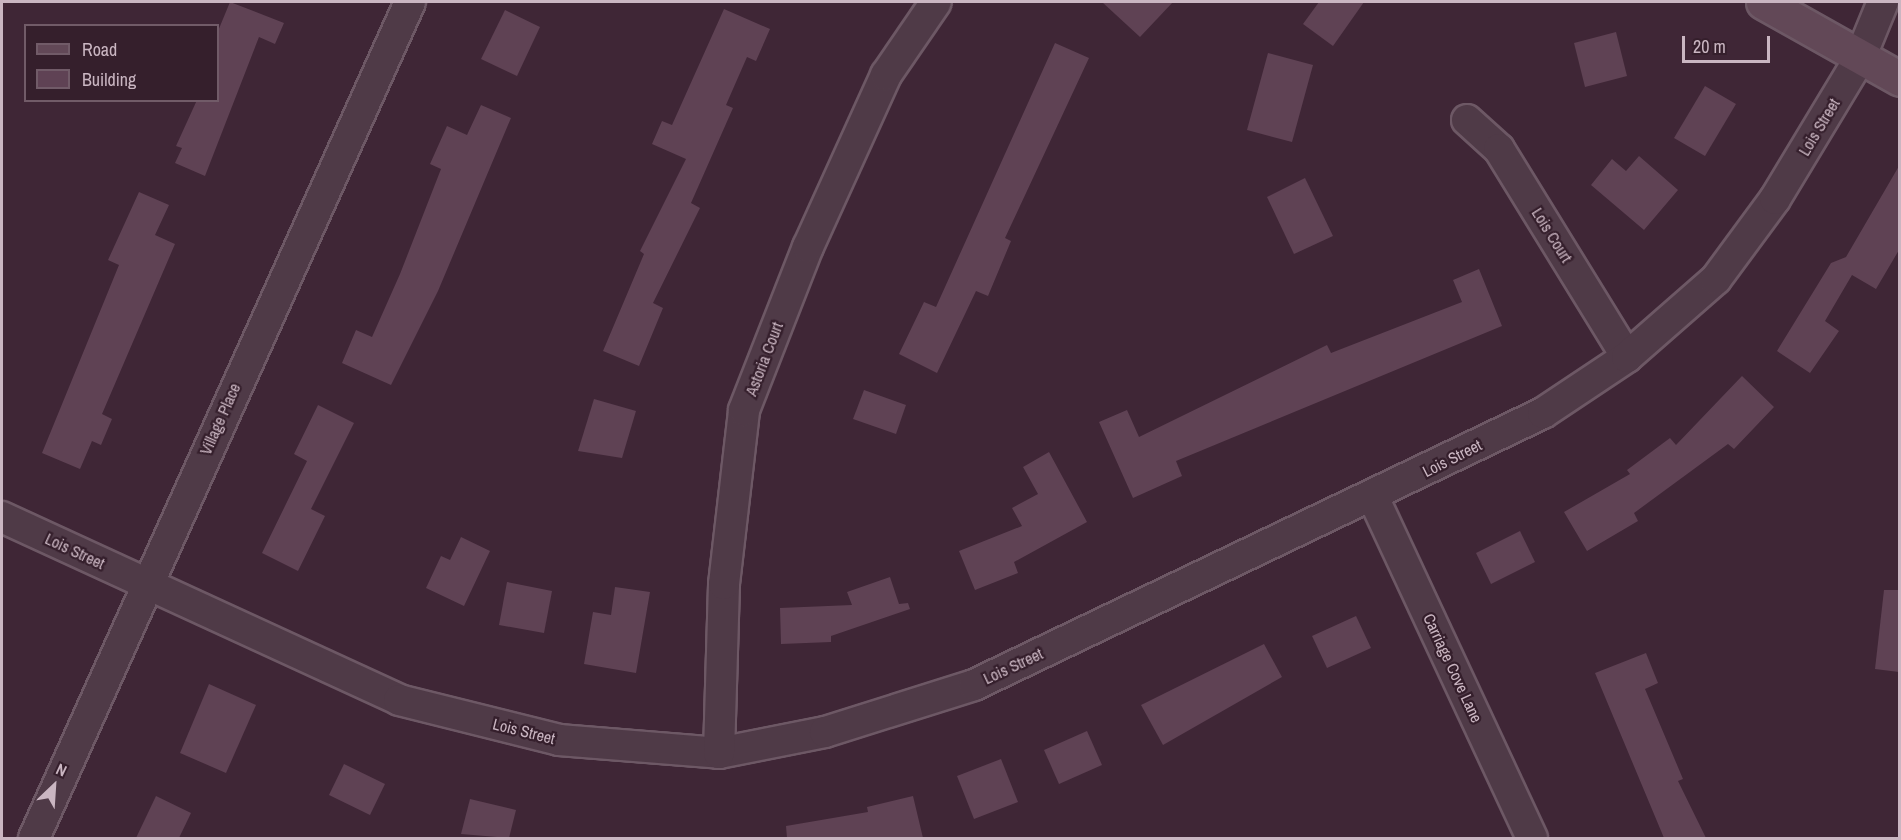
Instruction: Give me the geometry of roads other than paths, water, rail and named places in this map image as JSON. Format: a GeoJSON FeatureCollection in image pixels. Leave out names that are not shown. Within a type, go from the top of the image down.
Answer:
{"type":"FeatureCollection","features":[{"type":"Feature","properties":{"kind":"street","name":"Village Place"},"geometry":{"type":"LineString","coordinates":[[34,838],[145,584],[410,2]]}},
{"type":"Feature","properties":{"kind":"street","name":"Astoria Court"},"geometry":{"type":"LineString","coordinates":[[719,753],[724,584],[744,410],[808,247],[886,75],[936,2]]}},
{"type":"Feature","properties":{"kind":"street"},"geometry":{"type":"LineString","coordinates":[[1762,2],[1899,79]]}},
{"type":"Feature","properties":{"kind":"street","name":"Lois Street"},"geometry":{"type":"LineString","coordinates":[[2,517],[399,700],[559,740],[719,753],[825,732],[974,685],[1373,497],[1543,413],[1627,357],[1716,279],[1775,199],[1860,58],[1883,2]]}},
{"type":"Feature","properties":{"kind":"street","name":"Lois Court"},"geometry":{"type":"LineString","coordinates":[[1467,120],[1499,149],[1627,357]]}},
{"type":"Feature","properties":{"kind":"street","name":"Carriage Cove Lane"},"geometry":{"type":"LineString","coordinates":[[1373,497],[1532,838]]}}]}
